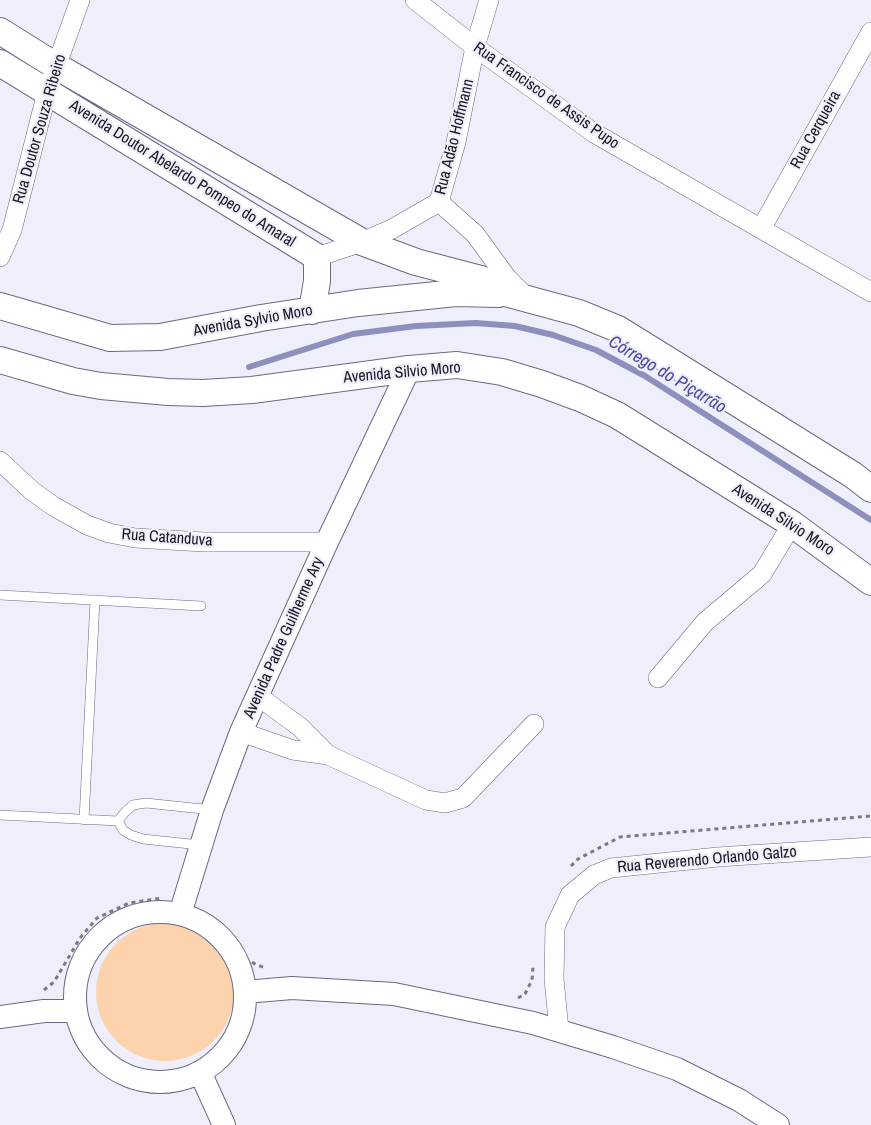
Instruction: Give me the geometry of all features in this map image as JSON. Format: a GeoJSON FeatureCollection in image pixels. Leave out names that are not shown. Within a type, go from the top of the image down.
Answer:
{"type":"FeatureCollection","features":[{"type":"Feature","properties":{"kind":"main road","name":"Avenida Doutor Abelardo Pompeo do Amaral"},"geometry":{"type":"LineString","coordinates":[[0,31],[56,66],[362,242],[416,262],[481,279],[517,295]]}},
{"type":"Feature","properties":{"kind":"main road","name":"Avenida Doutor Abelardo Pompeo do Amaral"},"geometry":{"type":"LineString","coordinates":[[0,63],[317,257]]}},
{"type":"Feature","properties":{"kind":"main road"},"geometry":{"type":"LineString","coordinates":[[312,311],[317,281],[317,257]]}},
{"type":"Feature","properties":{"kind":"main road","name":"Avenida Sylvio Moro"},"geometry":{"type":"LineString","coordinates":[[0,306],[110,338],[160,337],[312,311],[410,297],[456,293],[517,295]]}},
{"type":"Feature","properties":{"kind":"main road"},"geometry":{"type":"LineString","coordinates":[[517,295],[579,312],[618,329],[853,475],[871,489]]}},
{"type":"Feature","properties":{"kind":"main road","name":"Avenida Silvio Moro"},"geometry":{"type":"LineString","coordinates":[[0,360],[73,381],[101,386],[203,393],[252,390],[457,364],[502,372],[580,398],[617,416],[792,524],[871,582]]}},
{"type":"Feature","properties":{"kind":"street","name":"Rua Doutor Souza Ribeiro"},"geometry":{"type":"LineString","coordinates":[[0,257],[12,230],[47,92],[80,0]]}},
{"type":"Feature","properties":{"kind":"street","name":"Rua Francisco de Assis Pupo"},"geometry":{"type":"LineString","coordinates":[[415,0],[475,47],[594,133],[871,292]]}},
{"type":"Feature","properties":{"kind":"street","name":"Rua Adão Hoffmann"},"geometry":{"type":"LineString","coordinates":[[317,257],[362,242],[439,202],[456,142],[475,47],[489,0]]}},
{"type":"Feature","properties":{"kind":"street","name":"Rua Cerqueira"},"geometry":{"type":"LineString","coordinates":[[761,228],[871,32]]}},
{"type":"Feature","properties":{"kind":"street"},"geometry":{"type":"LineString","coordinates":[[439,202],[475,234],[508,278],[517,295]]}},
{"type":"Feature","properties":{"kind":"street","name":"Avenida Padre Guilherme Ary"},"geometry":{"type":"LineString","coordinates":[[182,909],[200,845],[242,732],[327,542],[409,369]]}},
{"type":"Feature","properties":{"kind":"street","name":"Rua Catanduva"},"geometry":{"type":"LineString","coordinates":[[0,461],[31,490],[53,506],[87,525],[109,533],[135,538],[204,542],[327,542]]}},
{"type":"Feature","properties":{"kind":"street"},"geometry":{"type":"LineString","coordinates":[[658,678],[705,622],[762,574],[792,524]]}},
{"type":"Feature","properties":{"kind":"street"},"geometry":{"type":"LineString","coordinates":[[258,696],[300,727],[328,755]]}},
{"type":"Feature","properties":{"kind":"street"},"geometry":{"type":"LineString","coordinates":[[242,732],[293,750],[328,755],[426,800],[445,803],[463,798],[534,724]]}},
{"type":"Feature","properties":{"kind":"street","name":"Rua Reverendo Orlando Galzo"},"geometry":{"type":"LineString","coordinates":[[559,1030],[554,979],[555,928],[570,895],[594,874],[610,868],[718,857],[871,847]]}},
{"type":"Feature","properties":{"kind":"street"},"geometry":{"type":"LineString","coordinates":[[182,909],[218,935],[232,952],[241,971],[245,992],[243,1016],[234,1039],[219,1058],[200,1072],[177,1080],[152,1082],[128,1076],[107,1064],[90,1046],[74,1011],[77,974],[88,950],[106,931],[128,918],[154,912],[182,909]]}},
{"type":"Feature","properties":{"kind":"street"},"geometry":{"type":"LineString","coordinates":[[245,992],[292,988],[394,994],[532,1022],[677,1069],[739,1100],[778,1125]]}},
{"type":"Feature","properties":{"kind":"street"},"geometry":{"type":"LineString","coordinates":[[0,1017],[44,1011],[74,1011]]}},
{"type":"Feature","properties":{"kind":"street"},"geometry":{"type":"LineString","coordinates":[[200,1072],[224,1125]]}},
{"type":"Feature","properties":{"kind":"lane"},"geometry":{"type":"LineString","coordinates":[[0,595],[202,606]]}},
{"type":"Feature","properties":{"kind":"lane"},"geometry":{"type":"LineString","coordinates":[[84,820],[95,600]]}},
{"type":"Feature","properties":{"kind":"lane"},"geometry":{"type":"LineString","coordinates":[[118,821],[134,805],[146,803],[212,810]]}},
{"type":"Feature","properties":{"kind":"lane"},"geometry":{"type":"LineString","coordinates":[[0,815],[118,821]]}},
{"type":"Feature","properties":{"kind":"lane"},"geometry":{"type":"LineString","coordinates":[[118,821],[123,830],[143,839],[200,845]]}},
{"type":"Feature","properties":{"kind":"path"},"geometry":{"type":"LineString","coordinates":[[43,991],[54,982],[80,938],[97,918],[129,903],[163,898],[182,909],[201,910],[231,934],[246,960],[273,970]]}},
{"type":"Feature","properties":{"kind":"path"},"geometry":{"type":"LineString","coordinates":[[515,1000],[524,994],[532,980]]}},
{"type":"Feature","properties":{"kind":"shaded area"},"geometry":{"type":"Polygon","coordinates":[[[165,923],[191,929],[203,935],[213,944],[222,954],[228,966],[234,992],[228,1018],[222,1030],[213,1040],[203,1049],[191,1055],[165,1061],[139,1055],[127,1049],[117,1040],[108,1030],[102,1018],[96,992],[102,966],[108,954],[117,944],[127,935],[139,929],[165,923]]]}},
{"type":"Feature","properties":{"kind":"waterway","name":"Córrego do Piçarrão"},"geometry":{"type":"LineString","coordinates":[[249,367],[353,334],[416,326],[476,323],[515,326],[553,335],[596,350],[645,376],[871,520]]}}]}
